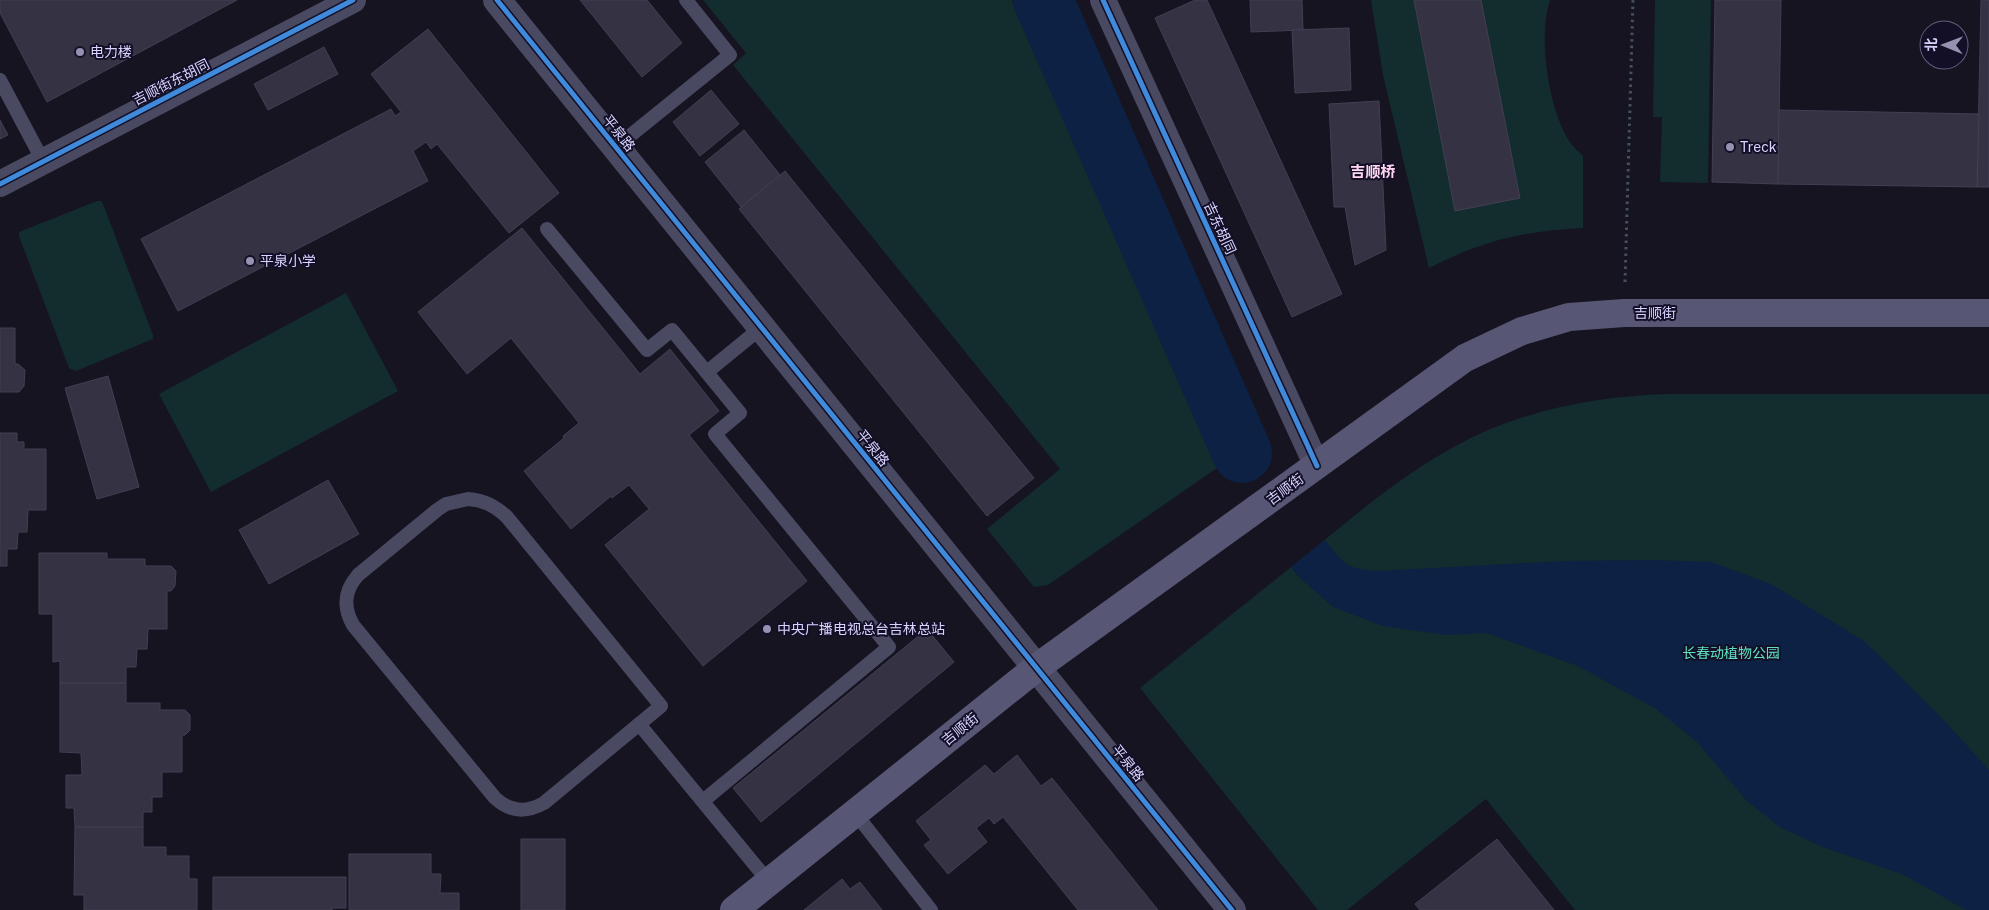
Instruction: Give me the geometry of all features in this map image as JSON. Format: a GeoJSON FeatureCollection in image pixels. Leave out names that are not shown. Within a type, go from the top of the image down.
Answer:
{"type":"FeatureCollection","features":[{"type":"Feature","properties":{"kind":"main road","name":"吉顺街"},"geometry":{"type":"LineString","coordinates":[[734,910],[1036,668],[1465,358],[1522,331],[1569,317],[1624,312],[1989,313]]}},
{"type":"Feature","properties":{"kind":"street","name":"吉顺街东胡同"},"geometry":{"type":"LineString","coordinates":[[0,184],[353,0]]}},
{"type":"Feature","properties":{"kind":"street","name":"平泉路"},"geometry":{"type":"LineString","coordinates":[[498,0],[1232,910]]}},
{"type":"Feature","properties":{"kind":"street","name":"吉东胡同"},"geometry":{"type":"LineString","coordinates":[[1103,0],[1317,466]]}},
{"type":"Feature","properties":{"kind":"lane"},"geometry":{"type":"LineString","coordinates":[[616,147],[730,55],[686,0]]}},
{"type":"Feature","properties":{"kind":"lane"},"geometry":{"type":"LineString","coordinates":[[0,80],[43,161]]}},
{"type":"Feature","properties":{"kind":"lane"},"geometry":{"type":"LineString","coordinates":[[547,229],[647,350],[672,330],[707,372],[740,413],[715,434],[889,647],[702,801]]}},
{"type":"Feature","properties":{"kind":"lane"},"geometry":{"type":"LineString","coordinates":[[707,372],[762,327]]}},
{"type":"Feature","properties":{"kind":"lane"},"geometry":{"type":"LineString","coordinates":[[468,499],[490,504],[507,517],[661,706],[639,724],[544,802],[534,808],[523,810],[502,805],[494,798],[353,625],[345,604],[350,584],[358,575],[446,504],[468,499]]}},
{"type":"Feature","properties":{"kind":"lane"},"geometry":{"type":"LineString","coordinates":[[639,724],[769,882]]}},
{"type":"Feature","properties":{"kind":"lane"},"geometry":{"type":"LineString","coordinates":[[855,813],[932,910]]}},
{"type":"Feature","properties":{"kind":"path"},"geometry":{"type":"LineString","coordinates":[[1624,312],[1633,0]]}},
{"type":"Feature","properties":{"kind":"green space"},"geometry":{"type":"Polygon","coordinates":[[[703,0],[1012,0],[1217,468],[1048,585],[1034,587],[987,529],[1060,469],[733,65],[746,53],[703,0]]]}},
{"type":"Feature","properties":{"kind":"green space"},"geometry":{"type":"Polygon","coordinates":[[[1371,0],[1550,0],[1545,32],[1547,71],[1550,90],[1561,125],[1569,141],[1583,156],[1583,228],[1561,229],[1503,239],[1467,251],[1429,268],[1383,75],[1371,0]]]}},
{"type":"Feature","properties":{"kind":"green space"},"geometry":{"type":"Polygon","coordinates":[[[1655,0],[1711,0],[1708,183],[1660,182],[1662,117],[1653,117],[1655,0]]]}},
{"type":"Feature","properties":{"kind":"green space"},"geometry":{"type":"Polygon","coordinates":[[[101,201],[103,204],[153,339],[76,371],[69,368],[19,232],[101,201]]]}},
{"type":"Feature","properties":{"kind":"green space"},"geometry":{"type":"Polygon","coordinates":[[[346,293],[398,391],[211,492],[159,394],[346,293]]]}},
{"type":"Feature","properties":{"kind":"green space","name":"长春动植物公园"},"geometry":{"type":"Polygon","coordinates":[[[1668,394],[1989,394],[1989,910],[1575,910],[1486,799],[1347,910],[1318,910],[1140,688],[1395,484],[1463,442],[1510,422],[1554,409],[1599,400],[1668,394]]]}},
{"type":"Feature","properties":{"kind":"water"},"geometry":{"type":"Polygon","coordinates":[[[1325,540],[1342,560],[1352,567],[1378,571],[1565,561],[1652,560],[1711,562],[1771,584],[1864,641],[1940,716],[1989,770],[1989,910],[1966,910],[1904,875],[1823,847],[1781,828],[1747,801],[1697,742],[1656,709],[1578,666],[1486,633],[1445,635],[1383,626],[1333,607],[1299,577],[1291,567],[1325,540]]]}},
{"type":"Feature","properties":{"kind":"building","name":"电力楼"},"geometry":{"type":"Polygon","coordinates":[[[0,0],[237,0],[47,102],[0,13],[0,0]]]}},
{"type":"Feature","properties":{"kind":"building"},"geometry":{"type":"Polygon","coordinates":[[[580,0],[647,0],[682,43],[642,77],[580,0]]]}},
{"type":"Feature","properties":{"kind":"building"},"geometry":{"type":"Polygon","coordinates":[[[1195,0],[1207,0],[1342,294],[1292,317],[1155,18],[1195,0]]]}},
{"type":"Feature","properties":{"kind":"building"},"geometry":{"type":"Polygon","coordinates":[[[1250,0],[1302,0],[1303,30],[1251,32],[1250,0]]]}},
{"type":"Feature","properties":{"kind":"building"},"geometry":{"type":"Polygon","coordinates":[[[1414,0],[1481,0],[1520,198],[1455,211],[1414,0]]]}},
{"type":"Feature","properties":{"kind":"building"},"geometry":{"type":"Polygon","coordinates":[[[1715,0],[1781,0],[1778,184],[1712,182],[1715,0]]]}},
{"type":"Feature","properties":{"kind":"building"},"geometry":{"type":"Polygon","coordinates":[[[1981,0],[1989,0],[1989,187],[1977,187],[1981,0]]]}},
{"type":"Feature","properties":{"kind":"building"},"geometry":{"type":"Polygon","coordinates":[[[1349,28],[1351,90],[1295,93],[1292,30],[1349,28]]]}},
{"type":"Feature","properties":{"kind":"building"},"geometry":{"type":"Polygon","coordinates":[[[428,29],[559,193],[509,233],[437,144],[431,149],[426,142],[413,151],[428,181],[178,311],[141,239],[391,109],[395,116],[401,112],[371,74],[428,29]]]}},
{"type":"Feature","properties":{"kind":"building"},"geometry":{"type":"Polygon","coordinates":[[[324,47],[338,74],[268,110],[254,84],[324,47]]]}},
{"type":"Feature","properties":{"kind":"building"},"geometry":{"type":"Polygon","coordinates":[[[711,90],[739,124],[700,156],[673,122],[711,90]]]}},
{"type":"Feature","properties":{"kind":"building"},"geometry":{"type":"Polygon","coordinates":[[[1379,101],[1386,250],[1355,265],[1345,207],[1334,207],[1329,104],[1379,101]]]}},
{"type":"Feature","properties":{"kind":"building"},"geometry":{"type":"Polygon","coordinates":[[[1779,110],[1979,114],[1977,187],[1778,184],[1779,110]]]}},
{"type":"Feature","properties":{"kind":"building"},"geometry":{"type":"Polygon","coordinates":[[[0,120],[8,135],[0,139],[0,120]]]}},
{"type":"Feature","properties":{"kind":"building"},"geometry":{"type":"Polygon","coordinates":[[[744,130],[780,175],[741,207],[705,162],[744,130]]]}},
{"type":"Feature","properties":{"kind":"building"},"geometry":{"type":"Polygon","coordinates":[[[785,171],[1034,478],[987,516],[739,209],[785,171]]]}},
{"type":"Feature","properties":{"kind":"building"},"geometry":{"type":"Polygon","coordinates":[[[522,228],[640,374],[670,349],[719,411],[689,435],[807,581],[703,666],[605,545],[649,509],[629,485],[612,498],[611,496],[571,529],[524,471],[579,423],[511,338],[467,374],[418,312],[522,228]]]}},
{"type":"Feature","properties":{"kind":"building"},"geometry":{"type":"Polygon","coordinates":[[[0,328],[15,328],[15,364],[18,364],[25,370],[24,386],[19,392],[0,392],[0,328]]]}},
{"type":"Feature","properties":{"kind":"building"},"geometry":{"type":"Polygon","coordinates":[[[108,376],[139,487],[97,499],[65,388],[108,376]]]}},
{"type":"Feature","properties":{"kind":"building"},"geometry":{"type":"Polygon","coordinates":[[[0,433],[17,433],[17,442],[24,442],[24,449],[46,449],[46,510],[28,510],[27,532],[18,532],[17,549],[7,549],[7,566],[0,566],[0,433]]]}},
{"type":"Feature","properties":{"kind":"building"},"geometry":{"type":"Polygon","coordinates":[[[328,480],[359,534],[269,584],[239,530],[328,480]]]}},
{"type":"Feature","properties":{"kind":"building"},"geometry":{"type":"Polygon","coordinates":[[[39,553],[107,553],[107,559],[145,559],[145,566],[171,566],[176,571],[175,586],[171,591],[167,591],[167,629],[148,629],[147,649],[137,649],[136,667],[126,667],[126,683],[60,683],[60,661],[53,662],[53,614],[39,614],[39,553]]]}},
{"type":"Feature","properties":{"kind":"building"},"geometry":{"type":"Polygon","coordinates":[[[927,629],[954,662],[761,822],[733,788],[927,629]]]}},
{"type":"Feature","properties":{"kind":"building"},"geometry":{"type":"Polygon","coordinates":[[[60,683],[126,683],[126,703],[160,703],[160,710],[185,710],[190,715],[190,730],[185,735],[182,735],[182,772],[162,772],[162,797],[152,797],[152,812],[143,812],[143,827],[75,827],[74,808],[66,808],[66,775],[82,775],[81,753],[60,752],[60,683]]]}},
{"type":"Feature","properties":{"kind":"building"},"geometry":{"type":"Polygon","coordinates":[[[1017,755],[1041,786],[1052,778],[1158,910],[1078,910],[1003,817],[994,824],[989,818],[976,828],[987,842],[948,874],[924,845],[931,840],[916,821],[985,765],[994,774],[1017,755]]]}},
{"type":"Feature","properties":{"kind":"building"},"geometry":{"type":"Polygon","coordinates":[[[75,827],[143,827],[143,847],[166,847],[166,856],[189,856],[189,879],[197,879],[197,910],[84,910],[84,895],[74,895],[75,827]]]}},
{"type":"Feature","properties":{"kind":"building"},"geometry":{"type":"Polygon","coordinates":[[[521,839],[565,839],[565,910],[521,910],[521,839]]]}},
{"type":"Feature","properties":{"kind":"building"},"geometry":{"type":"Polygon","coordinates":[[[1497,839],[1554,910],[1420,910],[1415,904],[1497,839]]]}},
{"type":"Feature","properties":{"kind":"building"},"geometry":{"type":"Polygon","coordinates":[[[349,854],[431,854],[431,874],[441,874],[440,893],[459,893],[459,910],[349,910],[349,854]]]}},
{"type":"Feature","properties":{"kind":"building"},"geometry":{"type":"Polygon","coordinates":[[[213,877],[346,877],[346,908],[332,908],[332,910],[213,910],[213,877]]]}},
{"type":"Feature","properties":{"kind":"building"},"geometry":{"type":"Polygon","coordinates":[[[842,879],[850,889],[860,882],[882,910],[804,910],[842,879]]]}},
{"type":"Feature","properties":{"kind":"waterway"},"geometry":{"type":"LineString","coordinates":[[1043,0],[1242,453]]}},
{"type":"Feature","properties":{"kind":"cycle path"},"geometry":{"type":"LineString","coordinates":[[0,184],[353,0]]}},
{"type":"Feature","properties":{"kind":"cycle path"},"geometry":{"type":"LineString","coordinates":[[497,0],[1232,910]]}},
{"type":"Feature","properties":{"kind":"cycle path"},"geometry":{"type":"LineString","coordinates":[[1103,0],[1317,466]]}},
{"type":"Feature","properties":{"kind":"place","name":"电力楼"},"geometry":{"type":"Point","coordinates":[80,52]}},
{"type":"Feature","properties":{"kind":"place","name":"Treck"},"geometry":{"type":"Point","coordinates":[1730,147]}},
{"type":"Feature","properties":{"kind":"place","name":"平泉小学"},"geometry":{"type":"Point","coordinates":[250,261]}},
{"type":"Feature","properties":{"kind":"place","name":"中央广播电视总台吉林总站"},"geometry":{"type":"Point","coordinates":[767,629]}},
{"type":"Feature","properties":{"kind":"district","name":"吉顺桥"},"geometry":{"type":"Point","coordinates":[1373,172]}}]}
